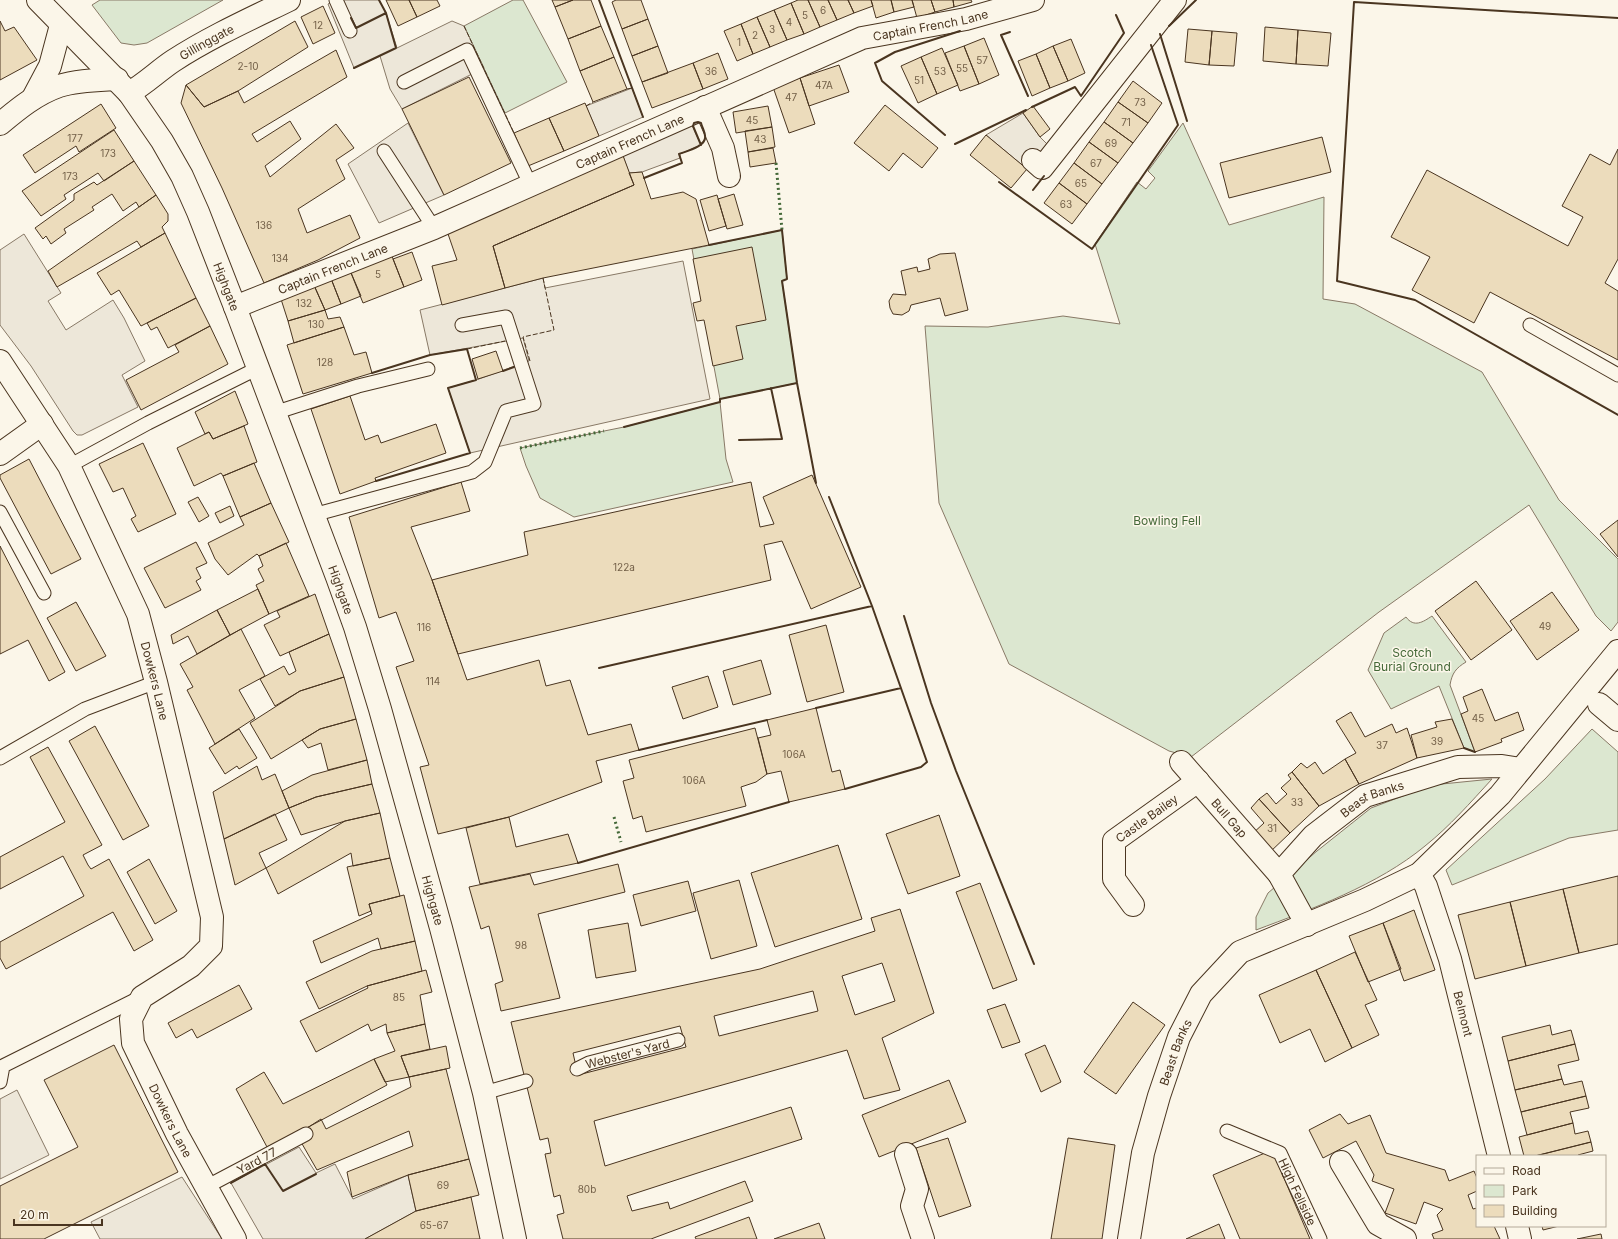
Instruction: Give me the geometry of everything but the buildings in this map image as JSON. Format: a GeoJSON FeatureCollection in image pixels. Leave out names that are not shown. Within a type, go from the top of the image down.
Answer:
{"type":"FeatureCollection","features":[{"type":"Feature","properties":{"kind":"main road","name":"Highgate"},"geometry":{"type":"LineString","coordinates":[[38,0],[93,58],[123,86],[162,140],[182,176],[198,212],[235,307],[355,627],[378,701],[441,928],[484,1093],[515,1239]]}},
{"type":"Feature","properties":{"kind":"main road","name":"Gillinggate"},"geometry":{"type":"LineString","coordinates":[[123,86],[142,85],[172,62],[209,39],[289,0]]}},
{"type":"Feature","properties":{"kind":"main road","name":"Captain French Lane"},"geometry":{"type":"LineString","coordinates":[[235,307],[434,228],[862,38],[966,19],[1032,0]]}},
{"type":"Feature","properties":{"kind":"main road"},"geometry":{"type":"LineString","coordinates":[[1032,160],[1042,168],[1175,0]]}},
{"type":"Feature","properties":{"kind":"main road"},"geometry":{"type":"LineString","coordinates":[[33,98],[50,66],[61,25]]}},
{"type":"Feature","properties":{"kind":"main road"},"geometry":{"type":"LineString","coordinates":[[0,124],[33,98],[59,86],[86,81],[123,86]]}},
{"type":"Feature","properties":{"kind":"main road"},"geometry":{"type":"LineString","coordinates":[[705,107],[723,148],[729,176]]}},
{"type":"Feature","properties":{"kind":"main road","name":"Dowkers Lane"},"geometry":{"type":"LineString","coordinates":[[0,360],[69,466],[138,614],[156,682],[212,917],[211,946],[191,966],[142,997],[131,1020],[133,1043],[177,1134],[235,1239]]}},
{"type":"Feature","properties":{"kind":"main road"},"geometry":{"type":"LineString","coordinates":[[0,454],[42,424]]}},
{"type":"Feature","properties":{"kind":"main road","name":"Beast Banks"},"geometry":{"type":"LineString","coordinates":[[1129,1239],[1143,1153],[1159,1096],[1179,1037],[1201,994],[1240,952],[1365,900],[1419,874],[1500,795],[1618,651]]}},
{"type":"Feature","properties":{"kind":"main road"},"geometry":{"type":"LineString","coordinates":[[1599,704],[1618,720]]}},
{"type":"Feature","properties":{"kind":"main road","name":"Bull Gap"},"geometry":{"type":"LineString","coordinates":[[1181,762],[1279,874]]}},
{"type":"Feature","properties":{"kind":"main road","name":"Beast Banks"},"geometry":{"type":"LineString","coordinates":[[1279,874],[1314,836],[1365,796],[1458,767],[1502,766],[1521,769]]}},
{"type":"Feature","properties":{"kind":"main road","name":"Castle Bailey"},"geometry":{"type":"LineString","coordinates":[[1133,905],[1114,879],[1114,841],[1198,781]]}},
{"type":"Feature","properties":{"kind":"main road"},"geometry":{"type":"LineString","coordinates":[[1279,874],[1307,925]]}},
{"type":"Feature","properties":{"kind":"main road","name":"Belmont"},"geometry":{"type":"LineString","coordinates":[[1419,874],[1426,886],[1450,959],[1499,1155]]}},
{"type":"Feature","properties":{"kind":"main road"},"geometry":{"type":"LineString","coordinates":[[906,1154],[917,1189],[912,1206],[923,1239]]}},
{"type":"Feature","properties":{"kind":"main road"},"geometry":{"type":"LineString","coordinates":[[1341,1162],[1378,1224],[1405,1239]]}},
{"type":"Feature","properties":{"kind":"main road"},"geometry":{"type":"LineString","coordinates":[[1517,1227],[1520,1239]]}},
{"type":"Feature","properties":{"kind":"lane"},"geometry":{"type":"LineString","coordinates":[[336,0],[350,31]]}},
{"type":"Feature","properties":{"kind":"lane"},"geometry":{"type":"LineString","coordinates":[[404,82],[467,50],[531,186]]}},
{"type":"Feature","properties":{"kind":"lane"},"geometry":{"type":"LineString","coordinates":[[384,151],[434,228]]}},
{"type":"Feature","properties":{"kind":"lane"},"geometry":{"type":"LineString","coordinates":[[313,515],[472,472],[485,462],[506,411],[534,404],[506,316],[462,325]]}},
{"type":"Feature","properties":{"kind":"lane"},"geometry":{"type":"LineString","coordinates":[[1530,325],[1618,375]]}},
{"type":"Feature","properties":{"kind":"lane"},"geometry":{"type":"LineString","coordinates":[[69,466],[148,423],[258,368]]}},
{"type":"Feature","properties":{"kind":"lane"},"geometry":{"type":"LineString","coordinates":[[274,413],[358,386],[428,369]]}},
{"type":"Feature","properties":{"kind":"lane"},"geometry":{"type":"LineString","coordinates":[[0,512],[44,593]]}},
{"type":"Feature","properties":{"kind":"lane"},"geometry":{"type":"LineString","coordinates":[[0,758],[85,709],[156,682]]}},
{"type":"Feature","properties":{"kind":"lane","name":"Dowkers Lane"},"geometry":{"type":"LineString","coordinates":[[0,1082],[3,1066],[142,997]]}},
{"type":"Feature","properties":{"kind":"lane","name":"Webster's Yard"},"geometry":{"type":"LineString","coordinates":[[577,1069],[589,1063],[678,1040]]}},
{"type":"Feature","properties":{"kind":"lane"},"geometry":{"type":"LineString","coordinates":[[484,1093],[526,1081]]}},
{"type":"Feature","properties":{"kind":"lane","name":"High Fellside"},"geometry":{"type":"LineString","coordinates":[[1227,1131],[1280,1153],[1320,1239]]}},
{"type":"Feature","properties":{"kind":"lane","name":"Yard 77"},"geometry":{"type":"LineString","coordinates":[[206,1187],[306,1134]]}},
{"type":"Feature","properties":{"kind":"green space"},"geometry":{"type":"Polygon","coordinates":[[[100,0],[223,0],[147,43],[134,45],[121,43],[92,5],[100,0]]]}},
{"type":"Feature","properties":{"kind":"green space"},"geometry":{"type":"Polygon","coordinates":[[[513,0],[523,0],[567,82],[505,113],[464,26],[513,0]]]}},
{"type":"Feature","properties":{"kind":"green space","name":"Bowling Fell"},"geometry":{"type":"Polygon","coordinates":[[[1183,123],[1229,225],[1324,197],[1323,299],[1355,304],[1482,372],[1559,500],[1618,559],[1618,622],[1611,631],[1596,616],[1529,505],[1379,612],[1191,757],[1169,751],[1009,664],[939,503],[925,326],[988,327],[1063,316],[1120,324],[1095,244],[1137,182],[1146,189],[1155,178],[1148,171],[1183,123]]]}},
{"type":"Feature","properties":{"kind":"green space"},"geometry":{"type":"Polygon","coordinates":[[[782,230],[787,279],[782,281],[797,383],[720,399],[692,249],[782,230]]]}},
{"type":"Feature","properties":{"kind":"green space"},"geometry":{"type":"Polygon","coordinates":[[[720,402],[726,459],[733,482],[574,517],[540,498],[520,448],[624,427],[720,402]]]}},
{"type":"Feature","properties":{"kind":"green space","name":"Scotch Burial Ground"},"geometry":{"type":"Polygon","coordinates":[[[1432,616],[1466,662],[1455,671],[1450,685],[1475,752],[1464,748],[1439,686],[1391,709],[1368,670],[1384,633],[1406,617],[1412,622],[1419,623],[1432,616]]]}},
{"type":"Feature","properties":{"kind":"green space"},"geometry":{"type":"Polygon","coordinates":[[[1592,729],[1618,752],[1618,830],[1569,838],[1452,885],[1446,870],[1545,779],[1592,729]]]}},
{"type":"Feature","properties":{"kind":"green space"},"geometry":{"type":"Polygon","coordinates":[[[1492,779],[1443,830],[1407,860],[1387,873],[1344,895],[1256,930],[1256,917],[1268,893],[1317,851],[1371,808],[1432,785],[1492,779]]]}},
{"type":"Feature","properties":{"kind":"shaded area"},"geometry":{"type":"Polygon","coordinates":[[[335,0],[379,0],[386,13],[397,48],[452,21],[464,26],[484,68],[402,109],[390,89],[380,56],[354,68],[328,4],[335,0]]]}},
{"type":"Feature","properties":{"kind":"shaded area"},"geometry":{"type":"Polygon","coordinates":[[[632,88],[643,117],[599,136],[586,106],[632,88]]]}},
{"type":"Feature","properties":{"kind":"shaded area"},"geometry":{"type":"Polygon","coordinates":[[[1023,113],[1040,137],[1047,144],[1027,169],[986,135],[1023,113]]]}},
{"type":"Feature","properties":{"kind":"shaded area"},"geometry":{"type":"Polygon","coordinates":[[[408,123],[444,195],[379,223],[348,164],[408,123]]]}},
{"type":"Feature","properties":{"kind":"shaded area"},"geometry":{"type":"Polygon","coordinates":[[[691,123],[701,145],[680,154],[680,158],[642,172],[629,173],[622,153],[691,123]]]}},
{"type":"Feature","properties":{"kind":"shaded area"},"geometry":{"type":"Polygon","coordinates":[[[24,234],[61,293],[48,301],[66,330],[113,300],[124,318],[145,361],[122,375],[138,407],[82,435],[77,435],[73,431],[31,366],[0,325],[0,250],[24,234]]]}},
{"type":"Feature","properties":{"kind":"shaded area"},"geometry":{"type":"Polygon","coordinates":[[[683,261],[710,399],[470,453],[448,388],[476,380],[529,361],[523,338],[430,355],[420,310],[543,278],[545,288],[683,261]]]}},
{"type":"Feature","properties":{"kind":"shaded area"},"geometry":{"type":"Polygon","coordinates":[[[17,1090],[49,1155],[0,1179],[0,1099],[17,1090]]]}},
{"type":"Feature","properties":{"kind":"shaded area"},"geometry":{"type":"Polygon","coordinates":[[[299,1147],[316,1173],[335,1164],[353,1199],[408,1175],[416,1211],[365,1239],[263,1239],[231,1183],[299,1147]]]}},
{"type":"Feature","properties":{"kind":"shaded area"},"geometry":{"type":"Polygon","coordinates":[[[182,1177],[222,1239],[100,1239],[91,1222],[182,1177]]]}},
{"type":"Feature","properties":{"kind":"hedge"},"geometry":{"type":"LineString","coordinates":[[776,163],[782,230]]}},
{"type":"Feature","properties":{"kind":"hedge"},"geometry":{"type":"LineString","coordinates":[[520,448],[604,431]]}},
{"type":"Feature","properties":{"kind":"hedge"},"geometry":{"type":"LineString","coordinates":[[614,817],[621,842]]}},
{"type":"Feature","properties":{"kind":"fence"},"geometry":{"type":"LineString","coordinates":[[464,26],[514,133]]}},
{"type":"Feature","properties":{"kind":"fence"},"geometry":{"type":"LineString","coordinates":[[627,89],[632,88]]}},
{"type":"Feature","properties":{"kind":"fence"},"geometry":{"type":"LineString","coordinates":[[586,106],[593,102]]}},
{"type":"Feature","properties":{"kind":"fence"},"geometry":{"type":"LineString","coordinates":[[530,361],[523,337],[554,330],[543,278]]}},
{"type":"Feature","properties":{"kind":"fence"},"geometry":{"type":"LineString","coordinates":[[467,349],[505,341]]}},
{"type":"Feature","properties":{"kind":"wall"},"geometry":{"type":"LineString","coordinates":[[354,68],[396,48],[386,13],[379,0]]}},
{"type":"Feature","properties":{"kind":"wall"},"geometry":{"type":"LineString","coordinates":[[599,0],[643,117]]}},
{"type":"Feature","properties":{"kind":"wall"},"geometry":{"type":"LineString","coordinates":[[1169,26],[1196,0]]}},
{"type":"Feature","properties":{"kind":"wall"},"geometry":{"type":"LineString","coordinates":[[1618,18],[1354,2],[1337,281],[1415,300],[1618,415]]}},
{"type":"Feature","properties":{"kind":"wall"},"geometry":{"type":"LineString","coordinates":[[351,18],[356,28],[386,13]]}},
{"type":"Feature","properties":{"kind":"wall"},"geometry":{"type":"LineString","coordinates":[[1032,107],[1075,87],[1081,96],[1124,33],[1116,15]]}},
{"type":"Feature","properties":{"kind":"wall"},"geometry":{"type":"LineString","coordinates":[[945,135],[882,81],[875,63],[895,52],[960,31]]}},
{"type":"Feature","properties":{"kind":"wall"},"geometry":{"type":"LineString","coordinates":[[1010,32],[1001,35],[1028,96]]}},
{"type":"Feature","properties":{"kind":"wall"},"geometry":{"type":"LineString","coordinates":[[1160,34],[1187,121]]}},
{"type":"Feature","properties":{"kind":"wall"},"geometry":{"type":"LineString","coordinates":[[999,182],[1092,249],[1178,125],[1151,45]]}},
{"type":"Feature","properties":{"kind":"wall"},"geometry":{"type":"LineString","coordinates":[[955,144],[1026,110]]}},
{"type":"Feature","properties":{"kind":"wall"},"geometry":{"type":"LineString","coordinates":[[644,178],[682,163],[679,154],[696,148],[700,145],[703,143],[705,140],[705,133],[701,123],[698,122],[694,123],[693,126],[701,145]]}},
{"type":"Feature","properties":{"kind":"wall"},"geometry":{"type":"LineString","coordinates":[[1033,190],[1044,176]]}},
{"type":"Feature","properties":{"kind":"wall"},"geometry":{"type":"LineString","coordinates":[[709,245],[782,230],[787,279],[782,281],[797,383],[816,483]]}},
{"type":"Feature","properties":{"kind":"wall"},"geometry":{"type":"LineString","coordinates":[[372,373],[430,355],[467,349],[476,380],[448,388],[470,453],[376,481]]}},
{"type":"Feature","properties":{"kind":"wall"},"geometry":{"type":"LineString","coordinates":[[503,371],[514,367]]}},
{"type":"Feature","properties":{"kind":"wall"},"geometry":{"type":"LineString","coordinates":[[624,427],[720,402],[720,399],[797,383]]}},
{"type":"Feature","properties":{"kind":"wall"},"geometry":{"type":"LineString","coordinates":[[739,440],[782,439],[771,388]]}},
{"type":"Feature","properties":{"kind":"wall"},"geometry":{"type":"LineString","coordinates":[[829,497],[872,606],[927,762],[921,767],[845,789]]}},
{"type":"Feature","properties":{"kind":"wall"},"geometry":{"type":"LineString","coordinates":[[599,668],[872,606]]}},
{"type":"Feature","properties":{"kind":"wall"},"geometry":{"type":"LineString","coordinates":[[904,616],[931,703],[956,771],[1034,964]]}},
{"type":"Feature","properties":{"kind":"wall"},"geometry":{"type":"LineString","coordinates":[[816,708],[901,688]]}},
{"type":"Feature","properties":{"kind":"wall"},"geometry":{"type":"LineString","coordinates":[[639,750],[767,720]]}},
{"type":"Feature","properties":{"kind":"wall"},"geometry":{"type":"LineString","coordinates":[[1464,748],[1475,752]]}},
{"type":"Feature","properties":{"kind":"wall"},"geometry":{"type":"LineString","coordinates":[[578,863],[789,802]]}},
{"type":"Feature","properties":{"kind":"wall"},"geometry":{"type":"LineString","coordinates":[[231,1183],[265,1164],[283,1191],[316,1174]]}}]}
